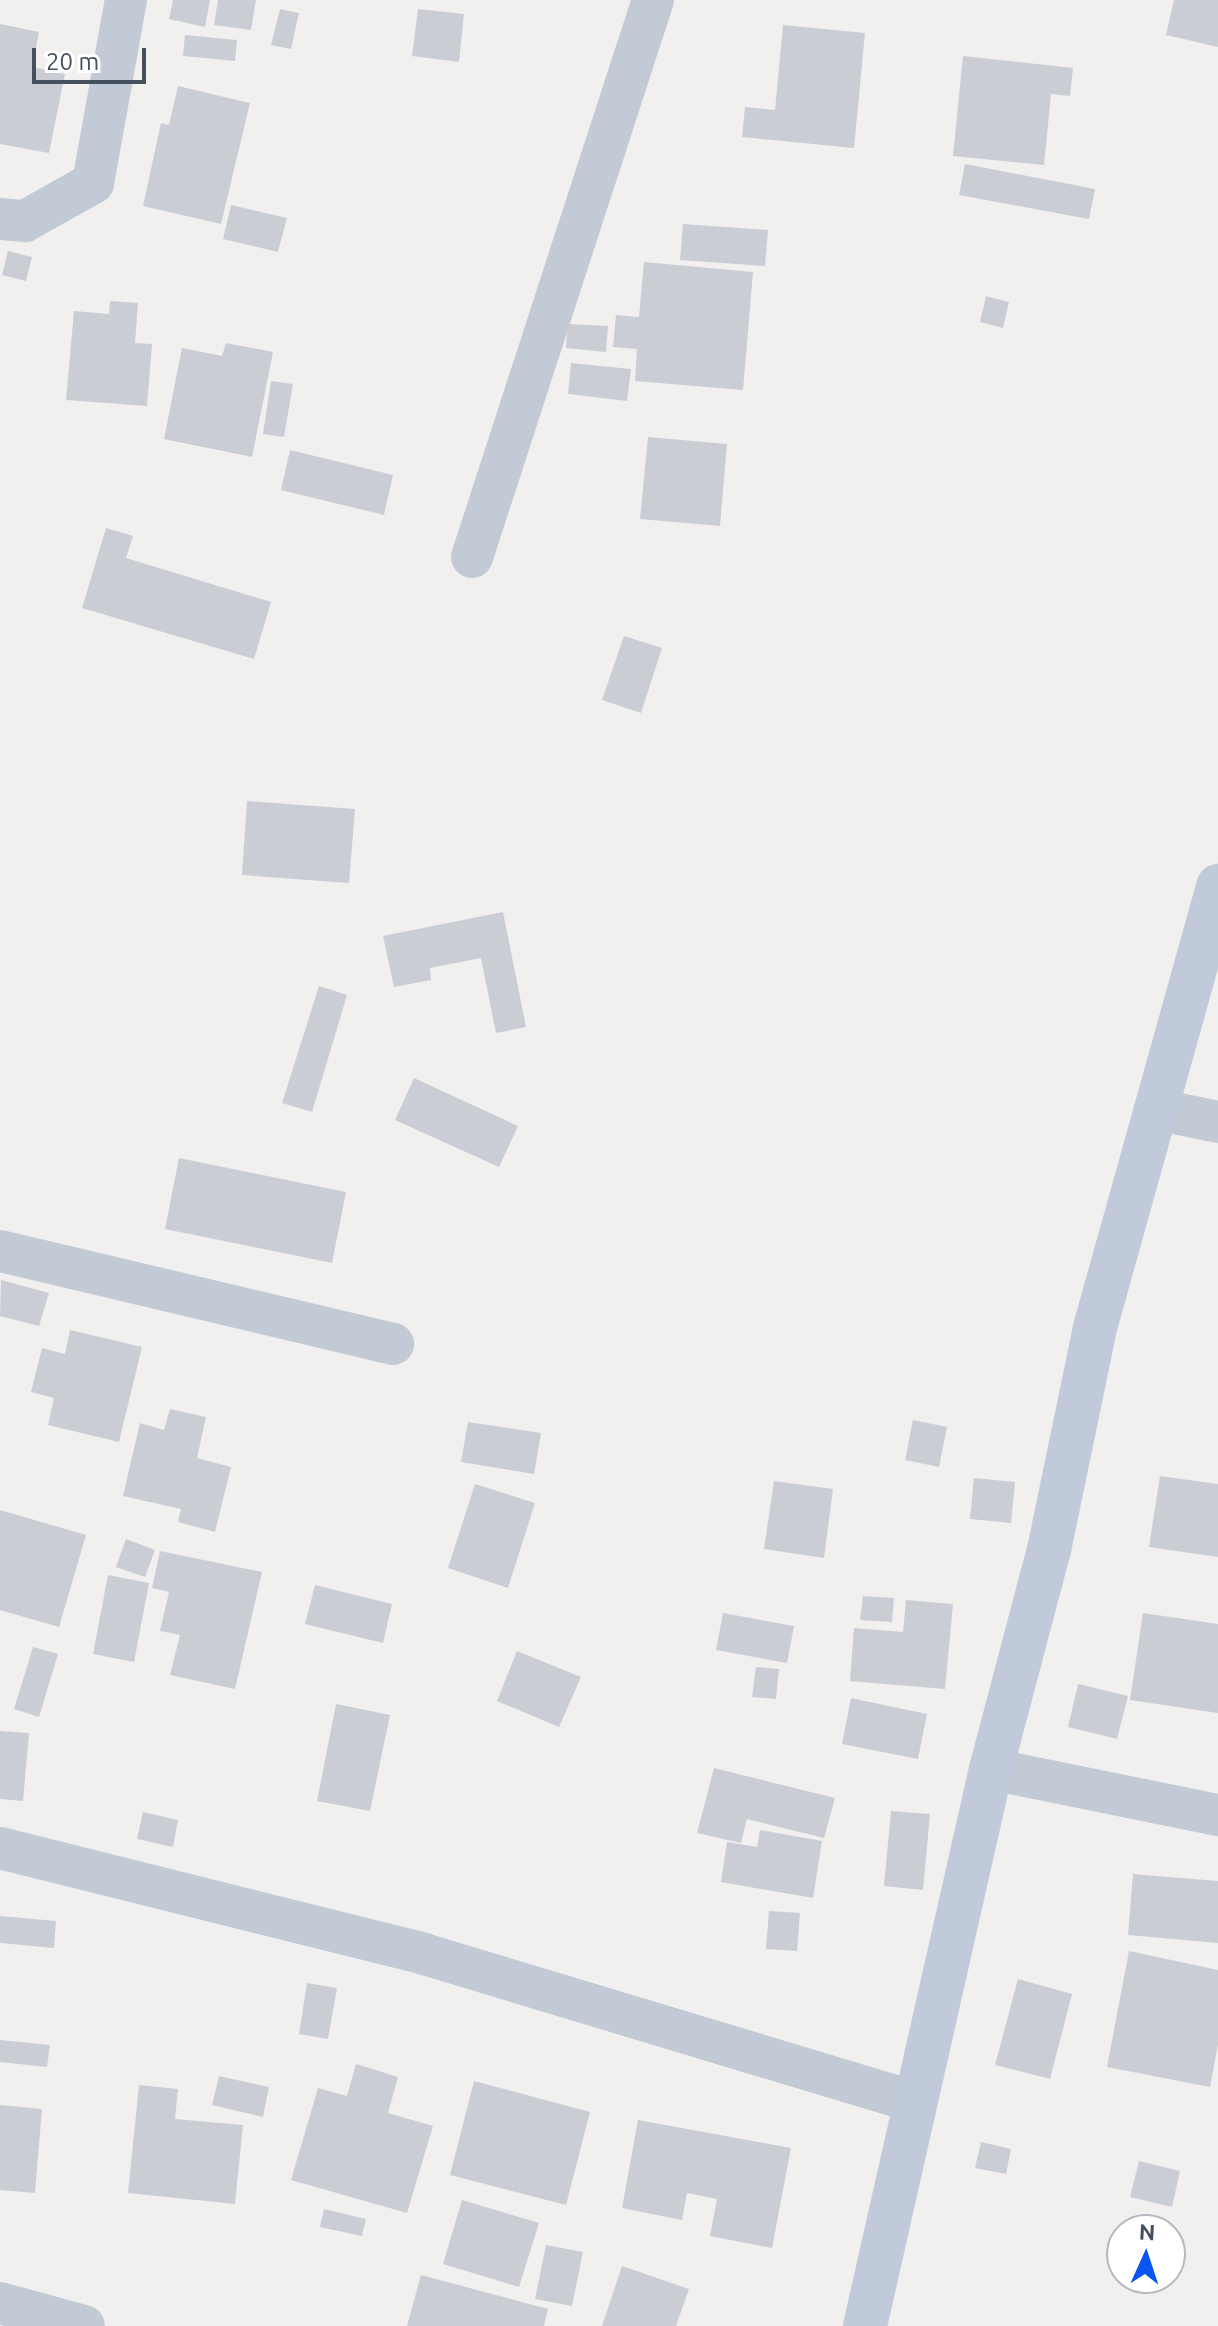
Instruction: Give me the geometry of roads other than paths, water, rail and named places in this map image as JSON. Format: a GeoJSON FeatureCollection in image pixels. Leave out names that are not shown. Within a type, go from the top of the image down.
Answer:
{"type":"FeatureCollection","features":[{"type":"Feature","properties":{"kind":"street"},"geometry":{"type":"LineString","coordinates":[[0,219],[25,221],[93,183],[126,0]]}},
{"type":"Feature","properties":{"kind":"street"},"geometry":{"type":"LineString","coordinates":[[472,557],[653,0]]}},
{"type":"Feature","properties":{"kind":"street"},"geometry":{"type":"LineString","coordinates":[[865,2326],[991,1769],[1049,1550],[1096,1324],[1218,886]]}},
{"type":"Feature","properties":{"kind":"street"},"geometry":{"type":"LineString","coordinates":[[1155,1109],[1218,1122]]}},
{"type":"Feature","properties":{"kind":"street"},"geometry":{"type":"LineString","coordinates":[[0,1251],[393,1344]]}},
{"type":"Feature","properties":{"kind":"street"},"geometry":{"type":"LineString","coordinates":[[991,1769],[1218,1815]]}},
{"type":"Feature","properties":{"kind":"street"},"geometry":{"type":"LineString","coordinates":[[0,1848],[424,1954],[915,2102]]}},
{"type":"Feature","properties":{"kind":"street"},"geometry":{"type":"LineString","coordinates":[[0,2303],[84,2326]]}}]}
